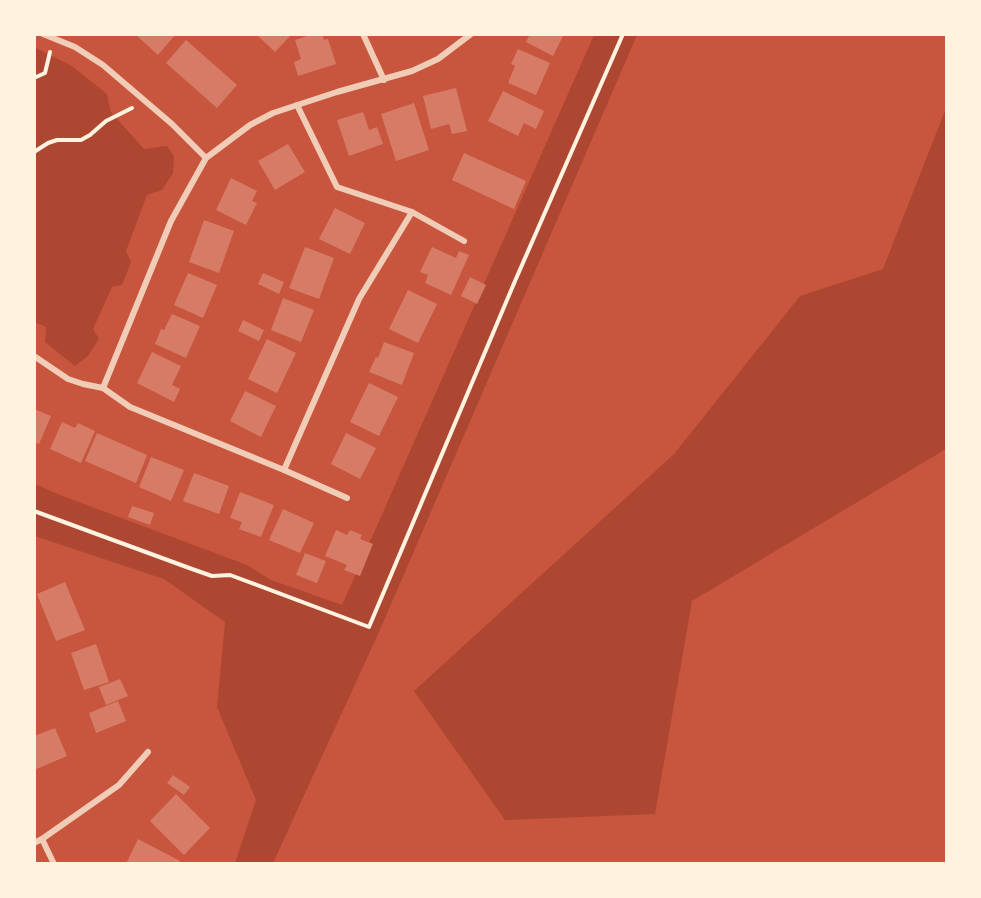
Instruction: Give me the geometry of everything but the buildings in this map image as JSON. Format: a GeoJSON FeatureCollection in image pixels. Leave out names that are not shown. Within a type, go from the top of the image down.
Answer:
{"type":"FeatureCollection","features":[{"type":"Feature","properties":{"kind":"street"},"geometry":{"type":"LineString","coordinates":[[43,34],[75,47],[103,65],[172,124],[206,159]]}},
{"type":"Feature","properties":{"kind":"street"},"geometry":{"type":"LineString","coordinates":[[363,34],[384,80]]}},
{"type":"Feature","properties":{"kind":"street"},"geometry":{"type":"LineString","coordinates":[[103,388],[171,221],[206,159],[250,125],[273,113],[412,71],[438,58],[471,34]]}},
{"type":"Feature","properties":{"kind":"street"},"geometry":{"type":"LineString","coordinates":[[297,105],[337,187],[412,212],[464,241]]}},
{"type":"Feature","properties":{"kind":"street"},"geometry":{"type":"LineString","coordinates":[[284,470],[359,299],[412,212]]}},
{"type":"Feature","properties":{"kind":"street"},"geometry":{"type":"LineString","coordinates":[[34,356],[68,379],[103,388],[130,407],[347,498]]}},
{"type":"Feature","properties":{"kind":"street"},"geometry":{"type":"LineString","coordinates":[[34,843],[119,785],[148,752]]}},
{"type":"Feature","properties":{"kind":"street"},"geometry":{"type":"LineString","coordinates":[[42,839],[54,864]]}},
{"type":"Feature","properties":{"kind":"path"},"geometry":{"type":"LineString","coordinates":[[34,511],[212,576],[230,575],[369,627],[515,281],[623,34]]}},
{"type":"Feature","properties":{"kind":"path"},"geometry":{"type":"LineString","coordinates":[[34,78],[45,73],[53,38]]}},
{"type":"Feature","properties":{"kind":"path"},"geometry":{"type":"LineString","coordinates":[[34,152],[57,140],[81,140],[106,121],[145,101]]}},
{"type":"Feature","properties":{"kind":"shaded area"},"geometry":{"type":"Polygon","coordinates":[[[594,35],[637,35],[379,632],[273,863],[235,863],[256,800],[217,707],[225,622],[164,579],[35,536],[35,484],[247,565],[271,580],[342,605],[594,35]]]}},
{"type":"Feature","properties":{"kind":"shaded area"},"geometry":{"type":"Polygon","coordinates":[[[34,47],[72,66],[107,94],[111,112],[144,149],[167,146],[174,156],[173,173],[162,190],[147,195],[126,251],[131,262],[122,285],[112,287],[93,329],[99,339],[88,356],[75,366],[45,342],[46,327],[35,322],[34,47]]]}},
{"type":"Feature","properties":{"kind":"shaded area"},"geometry":{"type":"Polygon","coordinates":[[[946,108],[946,449],[692,601],[655,814],[505,820],[414,691],[674,454],[800,296],[883,269],[946,108]]]}}]}
